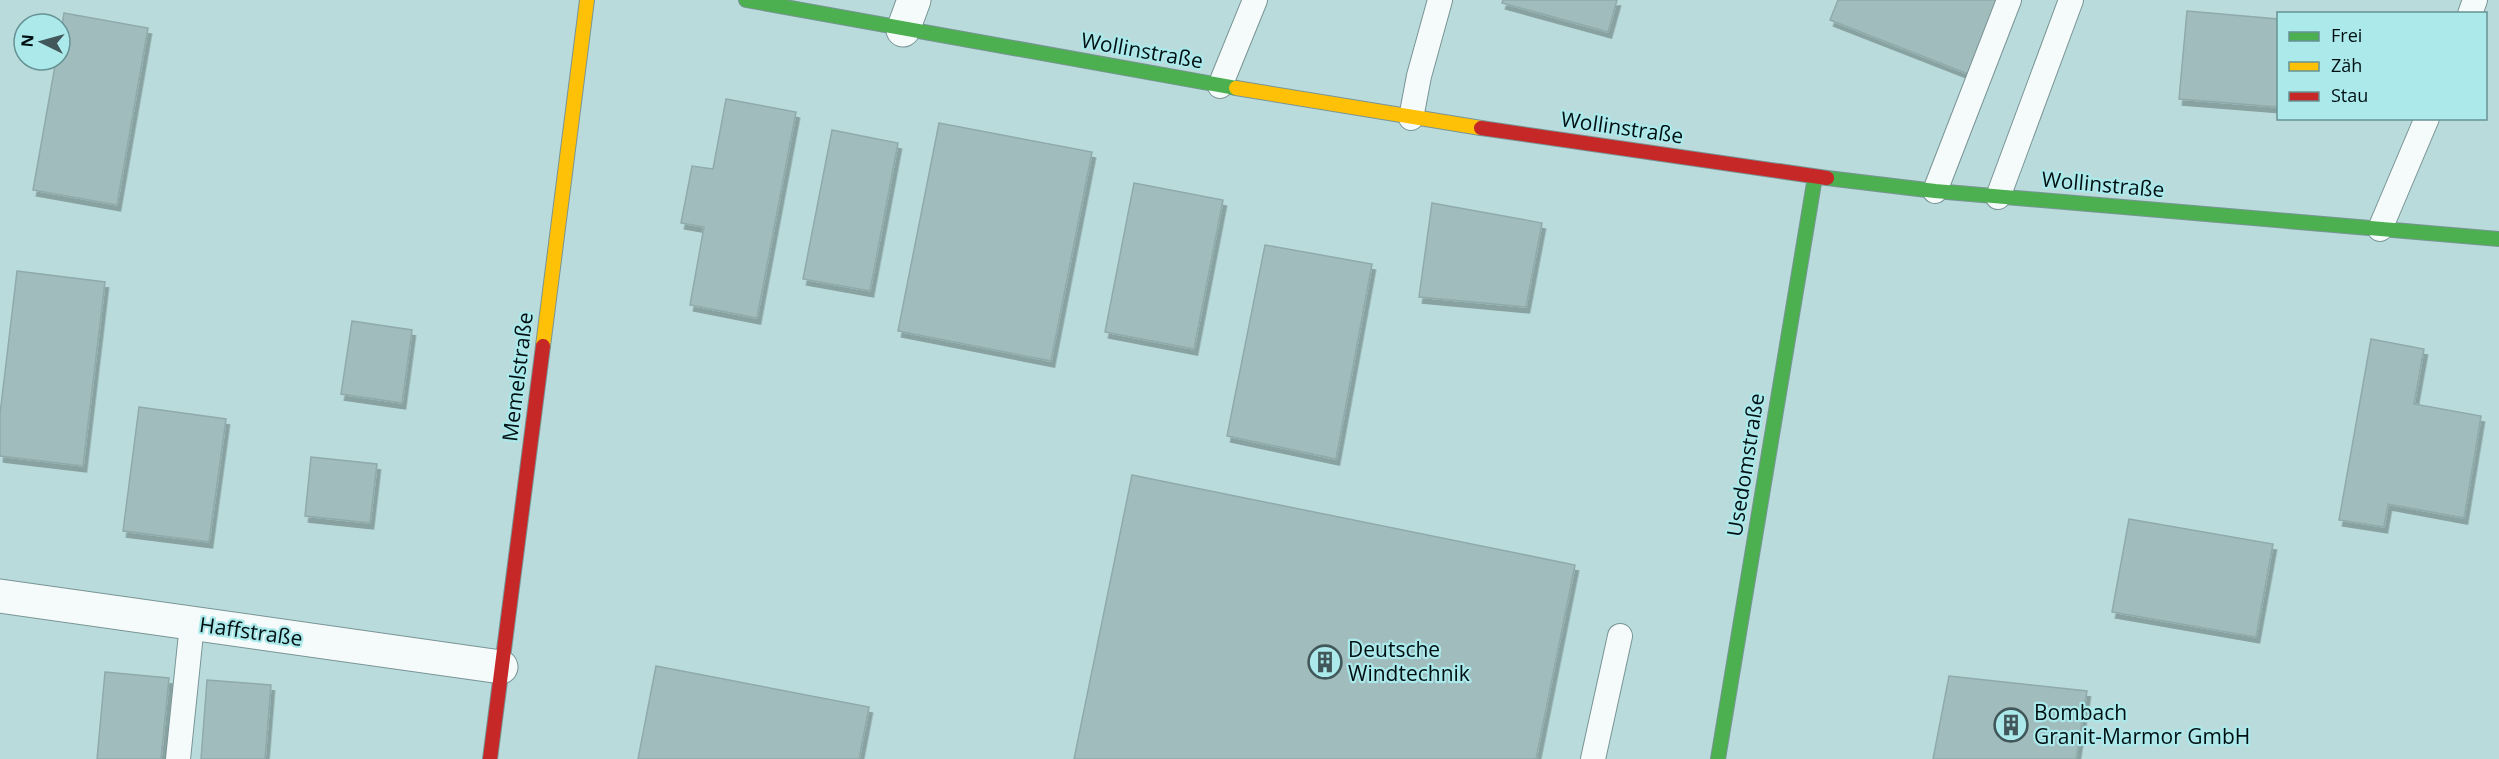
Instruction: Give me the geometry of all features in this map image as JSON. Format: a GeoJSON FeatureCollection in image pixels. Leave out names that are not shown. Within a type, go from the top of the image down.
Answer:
{"type":"FeatureCollection","features":[{"type":"Feature","properties":{"kind":"street","name":"Memelstraße"},"geometry":{"type":"LineString","coordinates":[[490,759],[587,0]]}},
{"type":"Feature","properties":{"kind":"street","name":"Wollinstraße"},"geometry":{"type":"LineString","coordinates":[[746,0],[800,5],[903,30],[1411,118],[1815,177],[1998,197],[2499,239]]}},
{"type":"Feature","properties":{"kind":"street"},"geometry":{"type":"LineString","coordinates":[[903,30],[914,0]]}},
{"type":"Feature","properties":{"kind":"street","name":"Usedomstraße"},"geometry":{"type":"LineString","coordinates":[[1718,759],[1815,177]]}},
{"type":"Feature","properties":{"kind":"street","name":"Haffstraße"},"geometry":{"type":"LineString","coordinates":[[0,597],[501,667]]}},
{"type":"Feature","properties":{"kind":"lane"},"geometry":{"type":"LineString","coordinates":[[1220,86],[1255,0]]}},
{"type":"Feature","properties":{"kind":"lane"},"geometry":{"type":"LineString","coordinates":[[1411,118],[1419,76],[1440,0]]}},
{"type":"Feature","properties":{"kind":"lane"},"geometry":{"type":"LineString","coordinates":[[1935,191],[2009,0]]}},
{"type":"Feature","properties":{"kind":"lane"},"geometry":{"type":"LineString","coordinates":[[1998,197],[2070,0]]}},
{"type":"Feature","properties":{"kind":"lane"},"geometry":{"type":"LineString","coordinates":[[2380,229],[2426,120]]}},
{"type":"Feature","properties":{"kind":"lane"},"geometry":{"type":"LineString","coordinates":[[178,759],[192,624]]}},
{"type":"Feature","properties":{"kind":"lane"},"geometry":{"type":"LineString","coordinates":[[1593,759],[1620,636]]}},
{"type":"Feature","properties":{"kind":"building"},"geometry":{"type":"Polygon","coordinates":[[[1503,0],[1617,0],[1608,32],[1502,3],[1503,0]]]}},
{"type":"Feature","properties":{"kind":"building"},"geometry":{"type":"Polygon","coordinates":[[[1838,0],[1997,0],[1968,74],[1830,20],[1838,0]]]}},
{"type":"Feature","properties":{"kind":"building"},"geometry":{"type":"Polygon","coordinates":[[[2187,11],[2277,19],[2277,107],[2179,99],[2187,11]]]}},
{"type":"Feature","properties":{"kind":"building"},"geometry":{"type":"Polygon","coordinates":[[[72,14],[148,28],[117,205],[33,190],[54,72],[72,72],[72,14]]]}},
{"type":"Feature","properties":{"kind":"building"},"geometry":{"type":"Polygon","coordinates":[[[726,99],[796,112],[757,318],[690,305],[704,227],[681,223],[692,166],[713,169],[726,99]]]}},
{"type":"Feature","properties":{"kind":"building"},"geometry":{"type":"Polygon","coordinates":[[[939,123],[1092,152],[1051,361],[898,331],[939,123]]]}},
{"type":"Feature","properties":{"kind":"building"},"geometry":{"type":"Polygon","coordinates":[[[832,130],[898,143],[870,291],[803,279],[832,130]]]}},
{"type":"Feature","properties":{"kind":"building"},"geometry":{"type":"Polygon","coordinates":[[[1134,183],[1223,200],[1194,349],[1105,332],[1134,183]]]}},
{"type":"Feature","properties":{"kind":"building"},"geometry":{"type":"Polygon","coordinates":[[[1432,203],[1542,223],[1526,307],[1419,297],[1432,203]]]}},
{"type":"Feature","properties":{"kind":"building"},"geometry":{"type":"Polygon","coordinates":[[[1265,245],[1372,264],[1336,459],[1227,436],[1265,245]]]}},
{"type":"Feature","properties":{"kind":"building"},"geometry":{"type":"Polygon","coordinates":[[[17,271],[105,282],[83,466],[0,456],[0,414],[17,271]]]}},
{"type":"Feature","properties":{"kind":"building"},"geometry":{"type":"Polygon","coordinates":[[[352,321],[412,330],[402,403],[341,394],[352,321]]]}},
{"type":"Feature","properties":{"kind":"building"},"geometry":{"type":"Polygon","coordinates":[[[2371,339],[2424,349],[2414,404],[2481,416],[2464,518],[2388,504],[2384,527],[2339,520],[2371,339]]]}},
{"type":"Feature","properties":{"kind":"building"},"geometry":{"type":"Polygon","coordinates":[[[139,407],[226,419],[209,542],[123,531],[139,407]]]}},
{"type":"Feature","properties":{"kind":"building"},"geometry":{"type":"Polygon","coordinates":[[[311,457],[377,464],[370,523],[305,516],[311,457]]]}},
{"type":"Feature","properties":{"kind":"building","name":"Deutsche Windtechnik"},"geometry":{"type":"Polygon","coordinates":[[[1132,475],[1575,565],[1536,759],[1074,759],[1132,475]]]}},
{"type":"Feature","properties":{"kind":"building"},"geometry":{"type":"Polygon","coordinates":[[[2129,519],[2273,544],[2256,637],[2112,612],[2129,519]]]}},
{"type":"Feature","properties":{"kind":"building"},"geometry":{"type":"Polygon","coordinates":[[[656,666],[869,707],[859,759],[638,759],[656,666]]]}},
{"type":"Feature","properties":{"kind":"building"},"geometry":{"type":"Polygon","coordinates":[[[105,672],[169,678],[161,759],[97,759],[105,672]]]}},
{"type":"Feature","properties":{"kind":"building","name":"Bombach Granit-Marmor GmbH"},"geometry":{"type":"Polygon","coordinates":[[[1949,676],[2087,691],[2076,759],[1933,759],[1949,676]]]}},
{"type":"Feature","properties":{"kind":"building"},"geometry":{"type":"Polygon","coordinates":[[[207,680],[271,685],[265,759],[201,759],[207,680]]]}},
{"type":"Feature","properties":{"kind":"traffic: fast"},"geometry":{"type":"LineString","coordinates":[[746,0],[1236,88]]}},
{"type":"Feature","properties":{"kind":"traffic: fast"},"geometry":{"type":"LineString","coordinates":[[1718,759],[1815,177]]}},
{"type":"Feature","properties":{"kind":"traffic: fast"},"geometry":{"type":"LineString","coordinates":[[1827,178],[1935,191],[2499,239]]}},
{"type":"Feature","properties":{"kind":"traffic: slow"},"geometry":{"type":"LineString","coordinates":[[543,346],[587,0]]}},
{"type":"Feature","properties":{"kind":"traffic: slow"},"geometry":{"type":"LineString","coordinates":[[1236,88],[1481,128]]}},
{"type":"Feature","properties":{"kind":"traffic: jam"},"geometry":{"type":"LineString","coordinates":[[1481,128],[1827,178]]}},
{"type":"Feature","properties":{"kind":"traffic: jam"},"geometry":{"type":"LineString","coordinates":[[490,759],[543,346]]}},
{"type":"Feature","properties":{"kind":"place","name":"Deutsche Windtechnik"},"geometry":{"type":"Point","coordinates":[1325,662]}},
{"type":"Feature","properties":{"kind":"place","name":"Bombach Granit-Marmor GmbH"},"geometry":{"type":"Point","coordinates":[2011,725]}}]}
